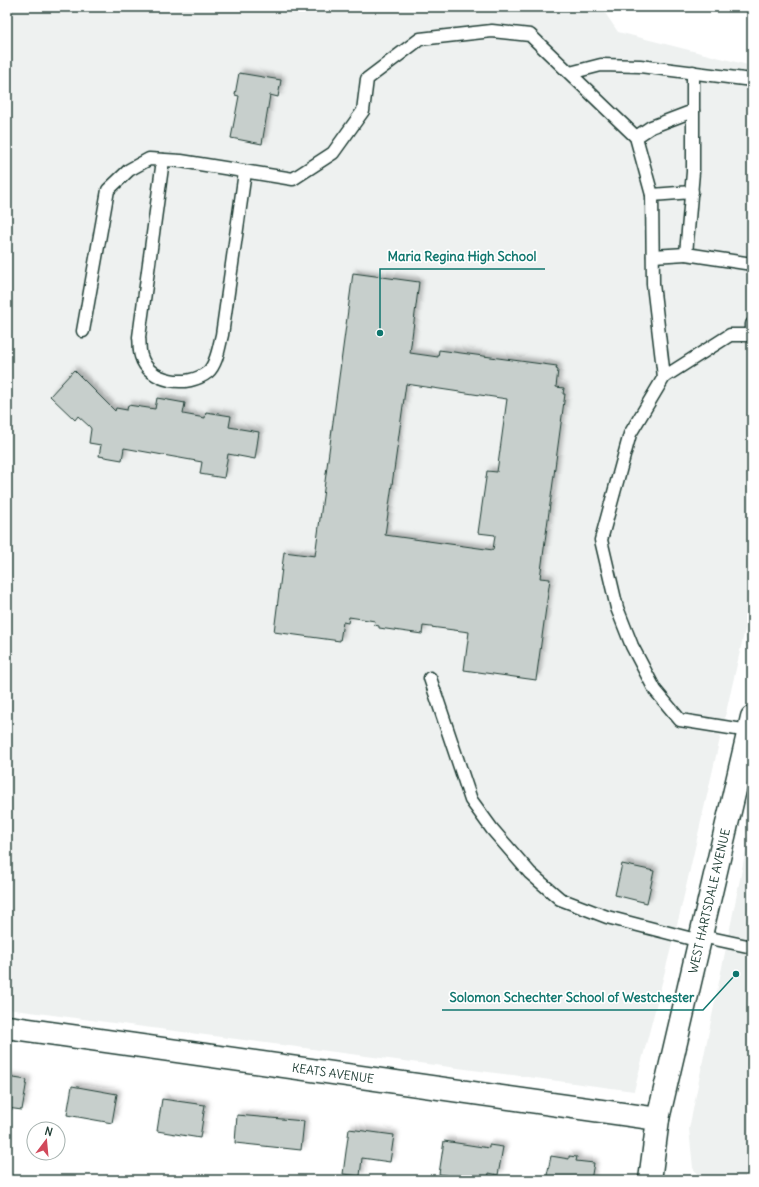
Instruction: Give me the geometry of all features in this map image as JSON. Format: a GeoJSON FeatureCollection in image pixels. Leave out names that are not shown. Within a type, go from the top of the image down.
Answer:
{"type":"FeatureCollection","features":[{"type":"Feature","properties":{"kind":"street","name":"WEST HARTSDALE AVENUE"},"geometry":{"type":"LineString","coordinates":[[650,1180],[658,1119],[750,724]]}},
{"type":"Feature","properties":{"kind":"street","name":"KEATS AVENUE"},"geometry":{"type":"LineString","coordinates":[[7,1027],[658,1119]]}},
{"type":"Feature","properties":{"kind":"lane"},"geometry":{"type":"LineString","coordinates":[[83,331],[108,190],[129,170],[149,159],[181,161],[293,179],[332,153],[363,111],[367,79],[420,39],[492,31],[530,34],[636,137],[652,195],[653,284],[664,377]]}},
{"type":"Feature","properties":{"kind":"lane"},"geometry":{"type":"LineString","coordinates":[[570,74],[601,65],[640,66],[752,80]]}},
{"type":"Feature","properties":{"kind":"lane"},"geometry":{"type":"LineString","coordinates":[[686,254],[694,172],[693,72]]}},
{"type":"Feature","properties":{"kind":"lane"},"geometry":{"type":"LineString","coordinates":[[636,137],[651,127],[693,111]]}},
{"type":"Feature","properties":{"kind":"lane"},"geometry":{"type":"LineString","coordinates":[[163,160],[139,337],[141,356],[149,369],[166,380],[192,380],[209,371],[216,356],[222,335],[245,172]]}},
{"type":"Feature","properties":{"kind":"lane"},"geometry":{"type":"LineString","coordinates":[[652,195],[692,192]]}},
{"type":"Feature","properties":{"kind":"lane"},"geometry":{"type":"LineString","coordinates":[[653,256],[686,254],[752,264]]}},
{"type":"Feature","properties":{"kind":"lane"},"geometry":{"type":"LineString","coordinates":[[750,724],[680,720],[655,690],[632,646],[617,608],[601,540],[630,434],[664,377],[730,335],[752,335],[752,324]]}},
{"type":"Feature","properties":{"kind":"lane"},"geometry":{"type":"LineString","coordinates":[[430,678],[471,800],[492,829],[530,873],[560,899],[607,917],[700,939],[752,947]]}},
{"type":"Feature","properties":{"kind":"shaded area"},"geometry":{"type":"Polygon","coordinates":[[[7,7],[601,7],[618,32],[752,66],[752,599],[680,913],[634,1091],[7,1009],[7,7]]]}},
{"type":"Feature","properties":{"kind":"shaded area"},"geometry":{"type":"Polygon","coordinates":[[[752,820],[752,1180],[702,1180],[693,1168],[689,1129],[752,820]]]}},
{"type":"Feature","properties":{"kind":"building"},"geometry":{"type":"Polygon","coordinates":[[[239,73],[281,80],[278,97],[270,95],[262,144],[231,138],[239,96],[235,95],[239,73]]]}},
{"type":"Feature","properties":{"kind":"building"},"geometry":{"type":"Polygon","coordinates":[[[353,273],[419,282],[410,353],[438,357],[439,350],[557,366],[556,387],[564,388],[563,394],[565,394],[540,578],[550,579],[536,680],[464,670],[469,632],[423,626],[422,634],[379,628],[379,626],[374,625],[375,621],[349,617],[348,623],[343,622],[340,641],[274,632],[284,552],[315,556],[353,273]],[[406,384],[385,535],[493,550],[495,535],[478,533],[487,471],[497,472],[507,399],[406,384]]]}},
{"type":"Feature","properties":{"kind":"building"},"geometry":{"type":"Polygon","coordinates":[[[74,370],[115,411],[116,408],[127,410],[128,405],[155,409],[157,398],[185,403],[183,414],[205,418],[206,412],[231,416],[229,427],[259,432],[255,459],[228,454],[224,478],[200,474],[202,462],[124,448],[122,460],[99,456],[101,445],[89,443],[90,427],[78,416],[75,420],[50,396],[74,370]]]}},
{"type":"Feature","properties":{"kind":"building"},"geometry":{"type":"Polygon","coordinates":[[[622,864],[654,871],[647,903],[615,895],[622,864]]]}},
{"type":"Feature","properties":{"kind":"building"},"geometry":{"type":"Polygon","coordinates":[[[7,1077],[27,1080],[22,1110],[7,1108],[7,1077]]]}},
{"type":"Feature","properties":{"kind":"building"},"geometry":{"type":"Polygon","coordinates":[[[72,1086],[117,1094],[112,1123],[67,1115],[72,1086]]]}},
{"type":"Feature","properties":{"kind":"building"},"geometry":{"type":"Polygon","coordinates":[[[162,1099],[205,1105],[200,1138],[157,1131],[162,1099]]]}},
{"type":"Feature","properties":{"kind":"building"},"geometry":{"type":"Polygon","coordinates":[[[237,1115],[304,1121],[301,1150],[235,1143],[237,1115]]]}},
{"type":"Feature","properties":{"kind":"building"},"geometry":{"type":"Polygon","coordinates":[[[349,1129],[394,1135],[390,1162],[362,1158],[360,1176],[343,1174],[349,1129]]]}},
{"type":"Feature","properties":{"kind":"building"},"geometry":{"type":"Polygon","coordinates":[[[444,1141],[489,1148],[489,1145],[503,1147],[498,1175],[489,1173],[488,1180],[473,1180],[439,1174],[444,1141]]]}},
{"type":"Feature","properties":{"kind":"building"},"geometry":{"type":"Polygon","coordinates":[[[551,1156],[569,1159],[569,1156],[577,1157],[576,1161],[594,1163],[591,1180],[546,1180],[551,1156]]]}},
{"type":"Feature","properties":{"kind":"place","name":"Maria Regina High School"},"geometry":{"type":"Point","coordinates":[380,333]}},
{"type":"Feature","properties":{"kind":"place","name":"Solomon Schechter School of Westchester"},"geometry":{"type":"Point","coordinates":[736,974]}}]}
